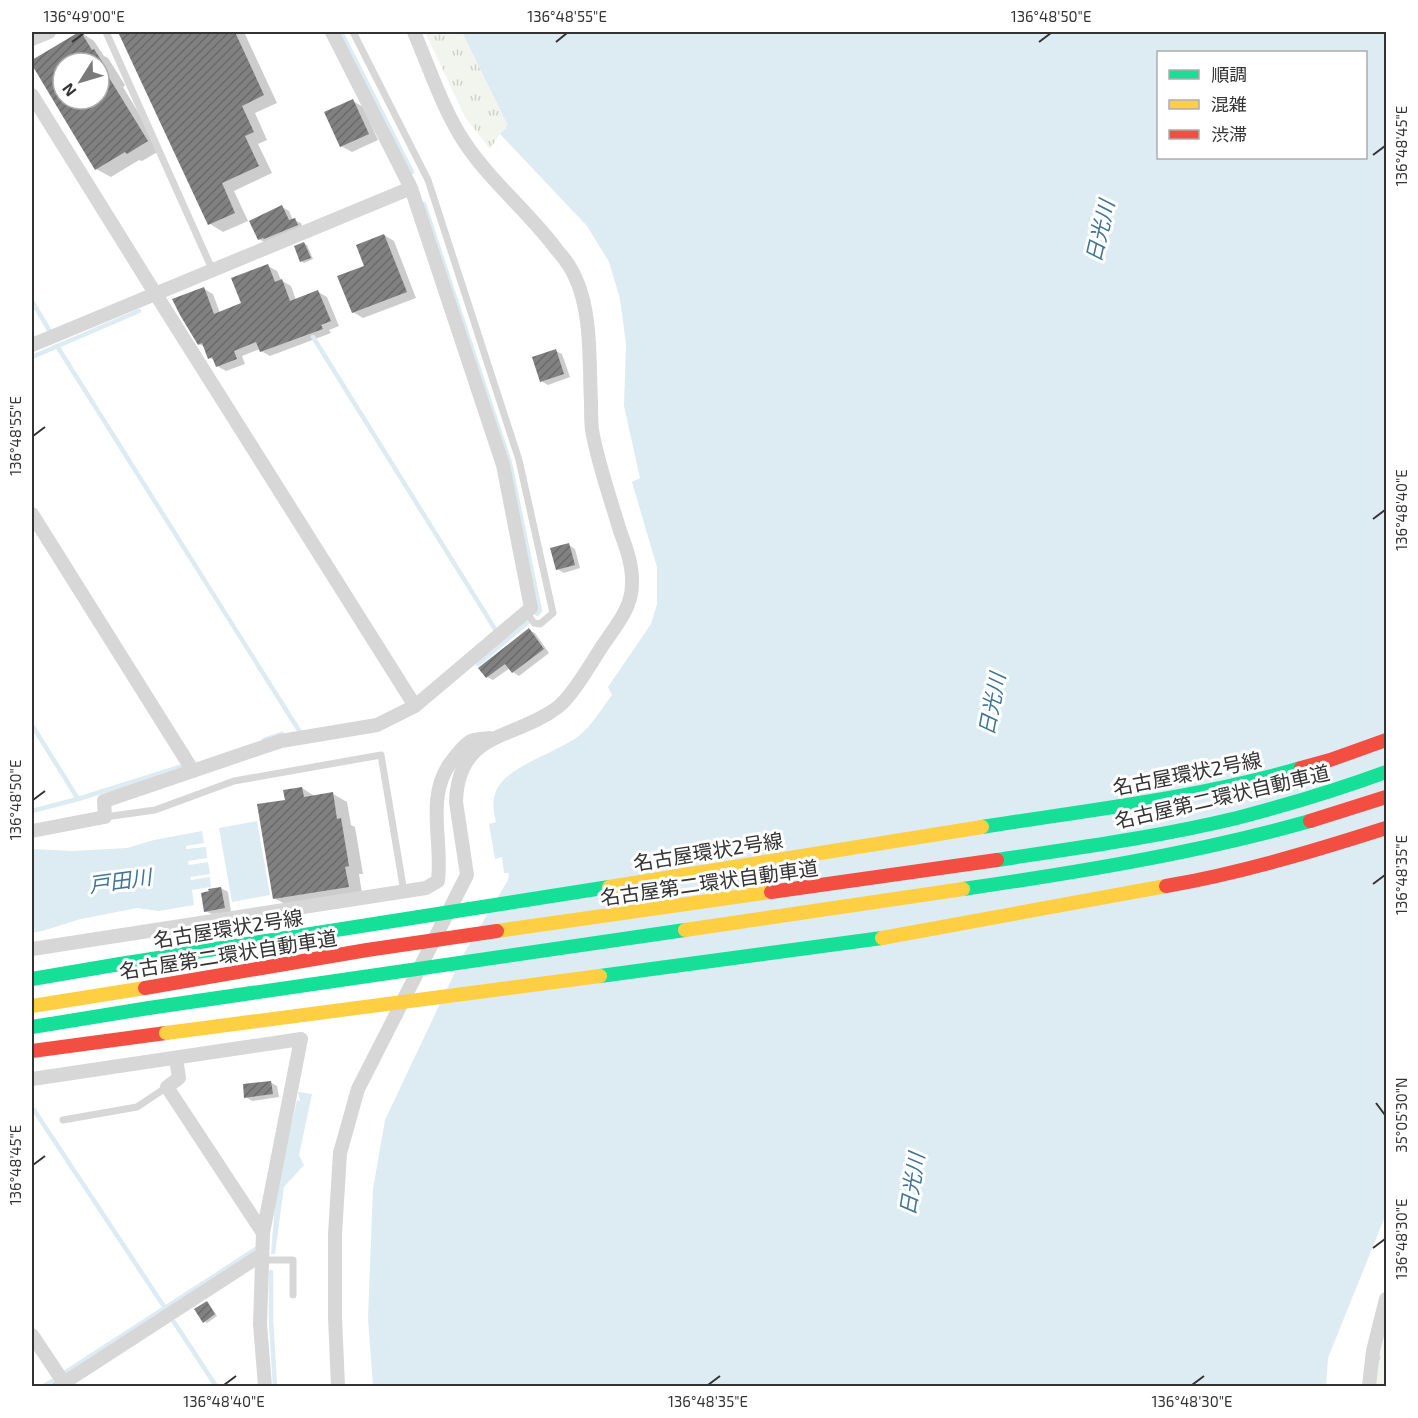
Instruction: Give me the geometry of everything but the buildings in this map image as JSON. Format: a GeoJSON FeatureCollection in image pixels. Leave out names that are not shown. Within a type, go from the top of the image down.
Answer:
{"type":"FeatureCollection","features":[{"type":"Feature","properties":{"kind":"highway","name":"名古屋環状2号線"},"geometry":{"type":"LineString","coordinates":[[32,979],[1180,796],[1256,781],[1386,741]]}},
{"type":"Feature","properties":{"kind":"highway","name":"名古屋第二環状自動車道"},"geometry":{"type":"LineString","coordinates":[[32,1006],[367,950],[1080,848],[1186,829],[1270,809],[1386,772]]}},
{"type":"Feature","properties":{"kind":"highway","name":"名古屋第二環状自動車道"},"geometry":{"type":"LineString","coordinates":[[32,1027],[1082,871],[1279,831],[1386,797]]}},
{"type":"Feature","properties":{"kind":"highway"},"geometry":{"type":"LineString","coordinates":[[32,1051],[899,936],[1202,880],[1305,854],[1386,828]]}},
{"type":"Feature","properties":{"kind":"street"},"geometry":{"type":"LineString","coordinates":[[32,39],[49,32]]}},
{"type":"Feature","properties":{"kind":"street"},"geometry":{"type":"LineString","coordinates":[[32,831],[105,817],[104,801],[281,741],[377,725],[415,706],[531,608],[503,465],[411,188],[332,32]]}},
{"type":"Feature","properties":{"kind":"street"},"geometry":{"type":"LineString","coordinates":[[338,1386],[335,1234],[340,1153],[358,1089],[467,875],[456,802],[460,775],[467,760],[484,743],[560,706],[624,615],[633,584],[630,560],[600,463],[592,428],[588,334],[582,293],[574,274],[546,235],[482,166],[464,143],[448,112],[414,32]]}},
{"type":"Feature","properties":{"kind":"street"},"geometry":{"type":"LineString","coordinates":[[32,95],[415,706]]}},
{"type":"Feature","properties":{"kind":"street"},"geometry":{"type":"LineString","coordinates":[[32,345],[411,188]]}},
{"type":"Feature","properties":{"kind":"street"},"geometry":{"type":"LineString","coordinates":[[32,514],[193,771]]}},
{"type":"Feature","properties":{"kind":"street"},"geometry":{"type":"LineString","coordinates":[[32,949],[426,888],[438,881],[436,804],[439,784],[458,753],[471,741],[499,736]]}},
{"type":"Feature","properties":{"kind":"street"},"geometry":{"type":"LineString","coordinates":[[32,1079],[301,1039],[263,1233],[260,1324],[265,1386]]}},
{"type":"Feature","properties":{"kind":"street"},"geometry":{"type":"LineString","coordinates":[[176,1058],[179,1078],[167,1087],[263,1233]]}},
{"type":"Feature","properties":{"kind":"street"},"geometry":{"type":"LineString","coordinates":[[32,1335],[63,1385],[261,1258]]}},
{"type":"Feature","properties":{"kind":"street"},"geometry":{"type":"LineString","coordinates":[[1369,1386],[1373,1351],[1386,1299]]}},
{"type":"Feature","properties":{"kind":"lane"},"geometry":{"type":"LineString","coordinates":[[106,32],[212,269]]}},
{"type":"Feature","properties":{"kind":"lane"},"geometry":{"type":"LineString","coordinates":[[353,32],[428,180],[519,460],[553,613],[540,624],[534,623],[526,612]]}},
{"type":"Feature","properties":{"kind":"lane"},"geometry":{"type":"LineString","coordinates":[[411,188],[428,180]]}},
{"type":"Feature","properties":{"kind":"lane"},"geometry":{"type":"LineString","coordinates":[[105,817],[155,810],[234,781],[381,755],[404,892]]}},
{"type":"Feature","properties":{"kind":"lane"},"geometry":{"type":"LineString","coordinates":[[63,1120],[137,1107],[167,1087]]}},
{"type":"Feature","properties":{"kind":"lane"},"geometry":{"type":"LineString","coordinates":[[261,1258],[293,1260],[293,1295]]}},
{"type":"Feature","properties":{"kind":"green space"},"geometry":{"type":"Polygon","coordinates":[[[425,32],[462,32],[508,126],[490,149],[465,117],[425,32]]]}},
{"type":"Feature","properties":{"kind":"green space"},"geometry":{"type":"Polygon","coordinates":[[[1386,1325],[1386,1386],[1375,1386],[1380,1352],[1386,1325]]]}},
{"type":"Feature","properties":{"kind":"water","name":"日光川"},"geometry":{"type":"Polygon","coordinates":[[[462,32],[1386,32],[1386,1214],[1328,1358],[1326,1386],[373,1386],[368,1318],[373,1189],[385,1120],[463,955],[508,880],[509,873],[504,873],[502,857],[495,859],[489,824],[496,822],[493,804],[495,794],[500,784],[520,768],[570,742],[589,726],[612,695],[608,687],[651,624],[657,604],[657,567],[632,482],[640,478],[624,406],[626,344],[620,299],[609,262],[587,226],[500,134],[508,126],[462,32]]]}},
{"type":"Feature","properties":{"kind":"water"},"geometry":{"type":"Polygon","coordinates":[[[257,821],[270,895],[232,902],[219,828],[257,821]]]}},
{"type":"Feature","properties":{"kind":"water","name":"戸田川"},"geometry":{"type":"Polygon","coordinates":[[[202,831],[204,843],[186,846],[186,849],[206,847],[207,858],[188,861],[189,865],[208,862],[210,874],[190,877],[191,880],[210,877],[211,887],[192,890],[194,905],[159,911],[137,908],[81,919],[32,933],[32,849],[72,851],[127,848],[154,840],[202,831]]]}},
{"type":"Feature","properties":{"kind":"water"},"geometry":{"type":"Polygon","coordinates":[[[298,1092],[312,1094],[299,1155],[304,1165],[284,1187],[275,1254],[271,1254],[276,1192],[297,1100],[300,1101],[298,1092]]]}},
{"type":"Feature","properties":{"kind":"waterway"},"geometry":{"type":"LineString","coordinates":[[341,32],[412,172]]}},
{"type":"Feature","properties":{"kind":"waterway"},"geometry":{"type":"LineString","coordinates":[[424,204],[510,463],[540,611],[537,614]]}},
{"type":"Feature","properties":{"kind":"waterway"},"geometry":{"type":"LineString","coordinates":[[32,301],[49,330]]}},
{"type":"Feature","properties":{"kind":"waterway"},"geometry":{"type":"LineString","coordinates":[[32,357],[139,311]]}},
{"type":"Feature","properties":{"kind":"waterway"},"geometry":{"type":"LineString","coordinates":[[313,337],[495,629]]}},
{"type":"Feature","properties":{"kind":"waterway"},"geometry":{"type":"LineString","coordinates":[[57,346],[300,732]]}},
{"type":"Feature","properties":{"kind":"waterway"},"geometry":{"type":"LineString","coordinates":[[478,664],[527,623]]}},
{"type":"Feature","properties":{"kind":"waterway"},"geometry":{"type":"LineString","coordinates":[[32,725],[78,799]]}},
{"type":"Feature","properties":{"kind":"waterway"},"geometry":{"type":"LineString","coordinates":[[264,740],[282,734]]}},
{"type":"Feature","properties":{"kind":"waterway"},"geometry":{"type":"LineString","coordinates":[[32,811],[180,767]]}},
{"type":"Feature","properties":{"kind":"waterway"},"geometry":{"type":"LineString","coordinates":[[32,1107],[165,1308]]}},
{"type":"Feature","properties":{"kind":"waterway"},"geometry":{"type":"LineString","coordinates":[[66,1372],[256,1249]]}},
{"type":"Feature","properties":{"kind":"waterway"},"geometry":{"type":"LineString","coordinates":[[271,1272],[275,1386]]}},
{"type":"Feature","properties":{"kind":"waterway"},"geometry":{"type":"LineString","coordinates":[[174,1322],[216,1386]]}},
{"type":"Feature","properties":{"kind":"waterway"},"geometry":{"type":"LineString","coordinates":[[44,1386],[52,1381]]}},
{"type":"Feature","properties":{"kind":"traffic: fast"},"geometry":{"type":"LineString","coordinates":[[982,827],[1183,795],[1301,768]]}},
{"type":"Feature","properties":{"kind":"traffic: fast"},"geometry":{"type":"LineString","coordinates":[[997,860],[1117,842],[1207,825],[1293,802],[1386,772]]}},
{"type":"Feature","properties":{"kind":"traffic: fast"},"geometry":{"type":"LineString","coordinates":[[963,889],[1138,861],[1224,843],[1310,821]]}},
{"type":"Feature","properties":{"kind":"traffic: fast"},"geometry":{"type":"LineString","coordinates":[[120,964],[609,887]]}},
{"type":"Feature","properties":{"kind":"traffic: fast"},"geometry":{"type":"LineString","coordinates":[[149,1008],[685,930]]}},
{"type":"Feature","properties":{"kind":"traffic: fast"},"geometry":{"type":"LineString","coordinates":[[600,976],[882,938]]}},
{"type":"Feature","properties":{"kind":"traffic: fast"},"geometry":{"type":"LineString","coordinates":[[32,979],[120,964]]}},
{"type":"Feature","properties":{"kind":"traffic: fast"},"geometry":{"type":"LineString","coordinates":[[32,1027],[149,1008]]}},
{"type":"Feature","properties":{"kind":"traffic: slow"},"geometry":{"type":"LineString","coordinates":[[609,887],[982,827]]}},
{"type":"Feature","properties":{"kind":"traffic: slow"},"geometry":{"type":"LineString","coordinates":[[882,938],[1166,886]]}},
{"type":"Feature","properties":{"kind":"traffic: slow"},"geometry":{"type":"LineString","coordinates":[[685,930],[963,889]]}},
{"type":"Feature","properties":{"kind":"traffic: slow"},"geometry":{"type":"LineString","coordinates":[[497,931],[771,892]]}},
{"type":"Feature","properties":{"kind":"traffic: slow"},"geometry":{"type":"LineString","coordinates":[[166,1033],[600,976]]}},
{"type":"Feature","properties":{"kind":"traffic: slow"},"geometry":{"type":"LineString","coordinates":[[32,1006],[145,988]]}},
{"type":"Feature","properties":{"kind":"traffic: jam"},"geometry":{"type":"LineString","coordinates":[[1301,768],[1386,740]]}},
{"type":"Feature","properties":{"kind":"traffic: jam"},"geometry":{"type":"LineString","coordinates":[[1310,821],[1386,797]]}},
{"type":"Feature","properties":{"kind":"traffic: jam"},"geometry":{"type":"LineString","coordinates":[[1166,886],[1277,861],[1386,828]]}},
{"type":"Feature","properties":{"kind":"traffic: jam"},"geometry":{"type":"LineString","coordinates":[[771,892],[997,860]]}},
{"type":"Feature","properties":{"kind":"traffic: jam"},"geometry":{"type":"LineString","coordinates":[[145,988],[367,950],[497,931]]}},
{"type":"Feature","properties":{"kind":"traffic: jam"},"geometry":{"type":"LineString","coordinates":[[32,1051],[166,1033]]}}]}
